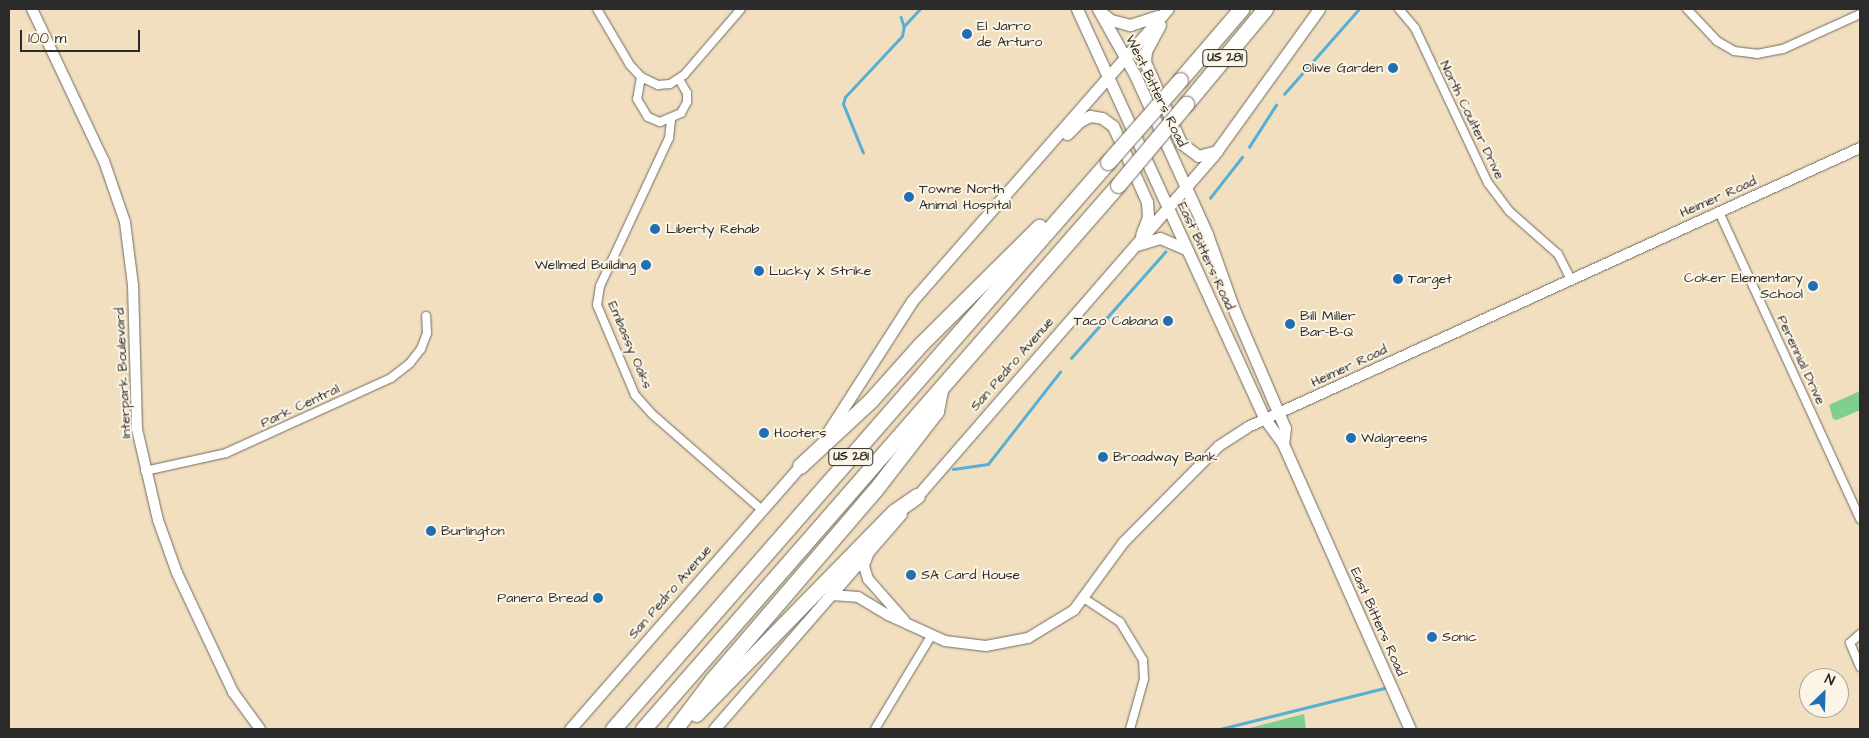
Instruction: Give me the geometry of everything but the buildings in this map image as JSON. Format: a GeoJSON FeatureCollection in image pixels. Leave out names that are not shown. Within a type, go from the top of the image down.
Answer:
{"type":"FeatureCollection","features":[{"type":"Feature","properties":{"kind":"highway","name":"US 281"},"geometry":{"type":"LineString","coordinates":[[613,729],[1241,9]]}},
{"type":"Feature","properties":{"kind":"highway","name":"US 281"},"geometry":{"type":"LineString","coordinates":[[643,729],[1118,185],[1265,10]]}},
{"type":"Feature","properties":{"kind":"highway"},"geometry":{"type":"LineString","coordinates":[[800,466],[871,400],[1033,232],[1089,184]]}},
{"type":"Feature","properties":{"kind":"highway"},"geometry":{"type":"LineString","coordinates":[[675,729],[712,680],[875,490],[936,411],[941,388]]}},
{"type":"Feature","properties":{"kind":"highway"},"geometry":{"type":"LineString","coordinates":[[681,729],[894,512],[917,496]]}},
{"type":"Feature","properties":{"kind":"main road"},"geometry":{"type":"LineString","coordinates":[[1077,9],[1108,76]]}},
{"type":"Feature","properties":{"kind":"main road"},"geometry":{"type":"LineString","coordinates":[[1098,9],[1111,20],[1133,25],[1152,20],[1168,9]]}},
{"type":"Feature","properties":{"kind":"main road","name":"West Bitters Road"},"geometry":{"type":"LineString","coordinates":[[1098,9],[1125,57],[1186,188]]}},
{"type":"Feature","properties":{"kind":"main road"},"geometry":{"type":"LineString","coordinates":[[1168,9],[1146,51],[1147,68],[1184,148],[1198,156],[1218,150]]}},
{"type":"Feature","properties":{"kind":"main road","name":"San Pedro Avenue"},"geometry":{"type":"LineString","coordinates":[[570,729],[762,510],[839,418],[905,310],[1168,9]]}},
{"type":"Feature","properties":{"kind":"main road","name":"San Pedro Avenue"},"geometry":{"type":"LineString","coordinates":[[714,729],[1218,150],[1320,9]]}},
{"type":"Feature","properties":{"kind":"main road","name":"East Bitters Road"},"geometry":{"type":"LineString","coordinates":[[1108,76],[1265,420],[1283,444],[1410,729]]}},
{"type":"Feature","properties":{"kind":"main road"},"geometry":{"type":"LineString","coordinates":[[1051,141],[1065,136],[1087,117],[1098,117],[1111,124],[1147,204],[1147,219],[1136,246]]}},
{"type":"Feature","properties":{"kind":"main road","name":"East Bitters Road"},"geometry":{"type":"LineString","coordinates":[[1186,188],[1285,428],[1283,444]]}},
{"type":"Feature","properties":{"kind":"main road"},"geometry":{"type":"LineString","coordinates":[[1136,246],[1160,238],[1186,249]]}},
{"type":"Feature","properties":{"kind":"street","name":"Interpark Boulevard"},"geometry":{"type":"LineString","coordinates":[[32,9],[104,162],[125,222],[132,285],[137,429],[145,471],[158,520],[177,573],[233,692],[260,729]]}},
{"type":"Feature","properties":{"kind":"street"},"geometry":{"type":"LineString","coordinates":[[597,9],[621,53],[641,77],[658,85],[679,80],[741,9]]}},
{"type":"Feature","properties":{"kind":"street","name":"North Coulter Drive"},"geometry":{"type":"LineString","coordinates":[[1398,9],[1414,28],[1498,198],[1558,254],[1571,280]]}},
{"type":"Feature","properties":{"kind":"street"},"geometry":{"type":"LineString","coordinates":[[1687,9],[1716,41],[1734,51],[1757,54],[1784,49],[1860,14]]}},
{"type":"Feature","properties":{"kind":"street"},"geometry":{"type":"LineString","coordinates":[[641,77],[637,99],[641,109],[648,117],[660,122],[671,120]]}},
{"type":"Feature","properties":{"kind":"street","name":"Embassy Oaks"},"geometry":{"type":"LineString","coordinates":[[679,80],[686,93],[687,102],[681,113],[671,120],[669,138],[600,286],[597,306],[635,394],[652,414],[762,510]]}},
{"type":"Feature","properties":{"kind":"street","name":"Heimer Road"},"geometry":{"type":"LineString","coordinates":[[831,595],[858,597],[931,636],[971,646],[1015,642],[1052,625],[1085,599],[1124,542],[1219,446],[1279,413],[1860,148]]}},
{"type":"Feature","properties":{"kind":"street","name":"Perennial Drive"},"geometry":{"type":"LineString","coordinates":[[1719,212],[1860,518]]}},
{"type":"Feature","properties":{"kind":"street","name":"Park Central"},"geometry":{"type":"LineString","coordinates":[[145,471],[226,453],[391,378],[410,363],[421,349],[426,333],[426,316]]}},
{"type":"Feature","properties":{"kind":"street","name":"Heimer Road"},"geometry":{"type":"LineString","coordinates":[[870,551],[864,566],[868,579],[905,621]]}},
{"type":"Feature","properties":{"kind":"street"},"geometry":{"type":"LineString","coordinates":[[1085,599],[1120,622],[1143,660],[1144,679],[1130,729]]}},
{"type":"Feature","properties":{"kind":"street"},"geometry":{"type":"LineString","coordinates":[[1860,634],[1850,643],[1860,666]]}},
{"type":"Feature","properties":{"kind":"street"},"geometry":{"type":"LineString","coordinates":[[875,729],[931,636]]}},
{"type":"Feature","properties":{"kind":"green space"},"geometry":{"type":"Polygon","coordinates":[[[1860,391],[1860,410],[1837,420],[1833,419],[1829,405],[1860,391]]]}},
{"type":"Feature","properties":{"kind":"green space"},"geometry":{"type":"Polygon","coordinates":[[[1304,714],[1306,729],[1246,729],[1304,714]]]}},
{"type":"Feature","properties":{"kind":"waterway"},"geometry":{"type":"LineString","coordinates":[[863,153],[843,104],[845,97],[902,36],[904,26],[920,9]]}},
{"type":"Feature","properties":{"kind":"waterway"},"geometry":{"type":"LineString","coordinates":[[1284,94],[1359,9]]}},
{"type":"Feature","properties":{"kind":"waterway"},"geometry":{"type":"LineString","coordinates":[[901,17],[904,26]]}},
{"type":"Feature","properties":{"kind":"waterway"},"geometry":{"type":"LineString","coordinates":[[1249,147],[1276,105]]}},
{"type":"Feature","properties":{"kind":"waterway"},"geometry":{"type":"LineString","coordinates":[[1210,198],[1242,157]]}},
{"type":"Feature","properties":{"kind":"waterway"},"geometry":{"type":"LineString","coordinates":[[1071,358],[1165,252]]}},
{"type":"Feature","properties":{"kind":"waterway"},"geometry":{"type":"LineString","coordinates":[[953,469],[988,464],[1060,372]]}},
{"type":"Feature","properties":{"kind":"waterway"},"geometry":{"type":"LineString","coordinates":[[1220,729],[1384,688]]}},
{"type":"Feature","properties":{"kind":"place","name":"El Jarro de Arturo"},"geometry":{"type":"Point","coordinates":[967,34]}},
{"type":"Feature","properties":{"kind":"place","name":"Olive Garden"},"geometry":{"type":"Point","coordinates":[1393,68]}},
{"type":"Feature","properties":{"kind":"place","name":"Towne North Animal Hospital"},"geometry":{"type":"Point","coordinates":[909,197]}},
{"type":"Feature","properties":{"kind":"place","name":"Liberty Rehab"},"geometry":{"type":"Point","coordinates":[655,229]}},
{"type":"Feature","properties":{"kind":"place","name":"Wellmed Building"},"geometry":{"type":"Point","coordinates":[646,265]}},
{"type":"Feature","properties":{"kind":"place","name":"Lucky X Strike"},"geometry":{"type":"Point","coordinates":[759,271]}},
{"type":"Feature","properties":{"kind":"place","name":"Target"},"geometry":{"type":"Point","coordinates":[1398,279]}},
{"type":"Feature","properties":{"kind":"place","name":"Coker Elementary School"},"geometry":{"type":"Point","coordinates":[1813,286]}},
{"type":"Feature","properties":{"kind":"place","name":"Taco Cabana"},"geometry":{"type":"Point","coordinates":[1168,321]}},
{"type":"Feature","properties":{"kind":"place","name":"Bill Miller Bar-B-Q"},"geometry":{"type":"Point","coordinates":[1290,324]}},
{"type":"Feature","properties":{"kind":"place","name":"Hooters"},"geometry":{"type":"Point","coordinates":[764,433]}},
{"type":"Feature","properties":{"kind":"place","name":"Walgreens"},"geometry":{"type":"Point","coordinates":[1351,438]}},
{"type":"Feature","properties":{"kind":"place","name":"Broadway Bank"},"geometry":{"type":"Point","coordinates":[1103,457]}},
{"type":"Feature","properties":{"kind":"place","name":"Burlington"},"geometry":{"type":"Point","coordinates":[431,531]}},
{"type":"Feature","properties":{"kind":"place","name":"SA Card House"},"geometry":{"type":"Point","coordinates":[911,575]}},
{"type":"Feature","properties":{"kind":"place","name":"Panera Bread"},"geometry":{"type":"Point","coordinates":[598,598]}},
{"type":"Feature","properties":{"kind":"place","name":"Sonic"},"geometry":{"type":"Point","coordinates":[1432,637]}}]}
